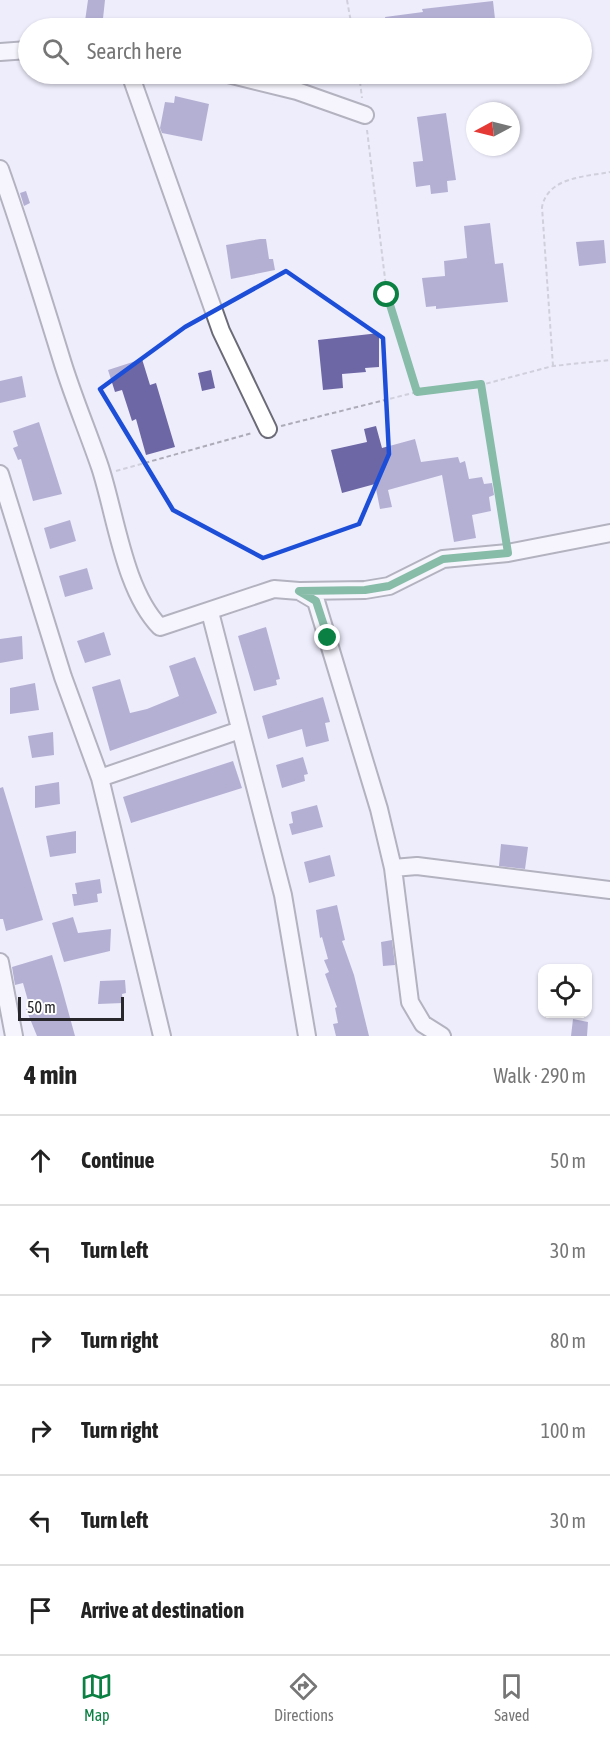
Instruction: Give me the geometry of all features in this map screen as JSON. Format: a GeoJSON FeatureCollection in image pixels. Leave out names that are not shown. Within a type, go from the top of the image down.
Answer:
{"type":"FeatureCollection","features":[{"type":"Feature","properties":{"kind":"street"},"geometry":{"type":"LineString","coordinates":[[0,52],[18,51]]}},
{"type":"Feature","properties":{"kind":"street"},"geometry":{"type":"LineString","coordinates":[[134,84],[213,309],[268,429]]}},
{"type":"Feature","properties":{"kind":"street"},"geometry":{"type":"LineString","coordinates":[[269,84],[297,91],[365,115]]}},
{"type":"Feature","properties":{"kind":"street"},"geometry":{"type":"LineString","coordinates":[[0,169],[102,475],[132,578],[146,612],[160,627],[274,589],[299,591],[381,587],[443,559],[508,553],[610,533]]}},
{"type":"Feature","properties":{"kind":"street"},"geometry":{"type":"LineString","coordinates":[[0,474],[63,677],[100,778],[162,1036]]}},
{"type":"Feature","properties":{"kind":"street"},"geometry":{"type":"LineString","coordinates":[[299,591],[316,601],[379,809],[393,868],[410,1002],[423,1024],[442,1036]]}},
{"type":"Feature","properties":{"kind":"street"},"geometry":{"type":"LineString","coordinates":[[210,612],[283,895],[307,1036]]}},
{"type":"Feature","properties":{"kind":"street"},"geometry":{"type":"LineString","coordinates":[[100,778],[240,730]]}},
{"type":"Feature","properties":{"kind":"street"},"geometry":{"type":"LineString","coordinates":[[393,868],[417,866],[610,890]]}},
{"type":"Feature","properties":{"kind":"street"},"geometry":{"type":"LineString","coordinates":[[0,962],[14,1036]]}},
{"type":"Feature","properties":{"kind":"path"},"geometry":{"type":"LineString","coordinates":[[347,0],[350,18]]}},
{"type":"Feature","properties":{"kind":"path"},"geometry":{"type":"LineString","coordinates":[[360,84],[387,295],[417,392]]}},
{"type":"Feature","properties":{"kind":"path"},"geometry":{"type":"LineString","coordinates":[[553,366],[542,207],[544,195],[557,184],[571,179],[610,172]]}},
{"type":"Feature","properties":{"kind":"path"},"geometry":{"type":"LineString","coordinates":[[102,475],[268,429],[417,392],[481,384],[553,366],[610,360]]}},
{"type":"Feature","properties":{"kind":"path"},"geometry":{"type":"LineString","coordinates":[[481,384],[508,553]]}},
{"type":"Feature","properties":{"kind":"highlighted area"},"geometry":{"type":"Polygon","coordinates":[[[286,271],[383,338],[389,454],[359,524],[263,558],[173,510],[100,389],[185,327],[286,271]]]}},
{"type":"Feature","properties":{"kind":"building"},"geometry":{"type":"Polygon","coordinates":[[[88,0],[105,0],[103,18],[85,18],[88,0]]]}},
{"type":"Feature","properties":{"kind":"building"},"geometry":{"type":"Polygon","coordinates":[[[493,1],[495,18],[385,18],[423,12],[422,9],[493,1]]]}},
{"type":"Feature","properties":{"kind":"building"},"geometry":{"type":"Polygon","coordinates":[[[175,96],[209,104],[202,141],[162,133],[160,128],[165,102],[174,103],[175,96]]]}},
{"type":"Feature","properties":{"kind":"building"},"geometry":{"type":"Polygon","coordinates":[[[446,113],[456,180],[447,181],[448,192],[431,194],[430,185],[416,187],[413,162],[423,161],[417,117],[446,113]]]}},
{"type":"Feature","properties":{"kind":"building"},"geometry":{"type":"Polygon","coordinates":[[[26,191],[30,203],[24,206],[20,193],[26,191]]]}},
{"type":"Feature","properties":{"kind":"building"},"geometry":{"type":"Polygon","coordinates":[[[490,223],[495,264],[503,263],[508,302],[436,309],[436,306],[426,307],[422,278],[445,276],[444,261],[467,258],[464,226],[490,223]]]}},
{"type":"Feature","properties":{"kind":"building"},"geometry":{"type":"Polygon","coordinates":[[[266,239],[269,259],[273,259],[275,270],[231,279],[226,245],[266,239]]]}},
{"type":"Feature","properties":{"kind":"building"},"geometry":{"type":"Polygon","coordinates":[[[604,240],[606,263],[579,266],[576,242],[604,240]]]}},
{"type":"Feature","properties":{"kind":"building"},"geometry":{"type":"Polygon","coordinates":[[[379,333],[379,367],[365,368],[366,372],[342,374],[343,388],[323,390],[318,340],[379,333]]]}},
{"type":"Feature","properties":{"kind":"building"},"geometry":{"type":"Polygon","coordinates":[[[142,359],[150,385],[156,383],[175,447],[146,455],[136,419],[132,421],[122,390],[115,392],[108,370],[142,359]]]}},
{"type":"Feature","properties":{"kind":"building"},"geometry":{"type":"Polygon","coordinates":[[[211,370],[215,388],[202,391],[198,373],[211,370]]]}},
{"type":"Feature","properties":{"kind":"building"},"geometry":{"type":"Polygon","coordinates":[[[22,376],[26,397],[0,403],[0,381],[22,376]]]}},
{"type":"Feature","properties":{"kind":"building"},"geometry":{"type":"Polygon","coordinates":[[[39,422],[62,494],[33,501],[21,459],[18,460],[13,448],[18,446],[13,431],[39,422]]]}},
{"type":"Feature","properties":{"kind":"building"},"geometry":{"type":"Polygon","coordinates":[[[376,426],[382,448],[415,439],[421,462],[458,457],[460,463],[465,461],[469,479],[482,477],[484,484],[492,483],[494,495],[489,497],[491,511],[472,515],[476,538],[454,542],[442,475],[388,490],[392,507],[380,509],[375,484],[342,493],[331,450],[367,442],[364,429],[376,426]]]}},
{"type":"Feature","properties":{"kind":"building"},"geometry":{"type":"Polygon","coordinates":[[[70,520],[76,541],[50,549],[44,528],[70,520]]]}},
{"type":"Feature","properties":{"kind":"building"},"geometry":{"type":"Polygon","coordinates":[[[87,568],[93,589],[65,597],[59,576],[87,568]]]}},
{"type":"Feature","properties":{"kind":"building"},"geometry":{"type":"Polygon","coordinates":[[[266,627],[280,679],[276,680],[277,685],[254,691],[238,636],[266,627]]]}},
{"type":"Feature","properties":{"kind":"building"},"geometry":{"type":"Polygon","coordinates":[[[104,632],[111,655],[85,663],[77,641],[104,632]]]}},
{"type":"Feature","properties":{"kind":"building"},"geometry":{"type":"Polygon","coordinates":[[[22,636],[23,659],[0,663],[0,639],[22,636]]]}},
{"type":"Feature","properties":{"kind":"building"},"geometry":{"type":"Polygon","coordinates":[[[195,657],[217,713],[110,751],[92,687],[120,679],[130,713],[147,709],[179,696],[169,666],[195,657]]]}},
{"type":"Feature","properties":{"kind":"building"},"geometry":{"type":"Polygon","coordinates":[[[35,683],[39,710],[10,714],[10,688],[35,683]]]}},
{"type":"Feature","properties":{"kind":"building"},"geometry":{"type":"Polygon","coordinates":[[[323,697],[330,722],[325,723],[329,741],[306,747],[302,729],[268,739],[262,716],[323,697]]]}},
{"type":"Feature","properties":{"kind":"building"},"geometry":{"type":"Polygon","coordinates":[[[53,732],[54,755],[32,758],[28,736],[53,732]]]}},
{"type":"Feature","properties":{"kind":"building"},"geometry":{"type":"Polygon","coordinates":[[[303,757],[308,774],[304,775],[305,781],[282,788],[276,765],[303,757]]]}},
{"type":"Feature","properties":{"kind":"building"},"geometry":{"type":"Polygon","coordinates":[[[233,761],[242,788],[131,823],[123,797],[233,761]]]}},
{"type":"Feature","properties":{"kind":"building"},"geometry":{"type":"Polygon","coordinates":[[[59,782],[60,804],[35,808],[35,786],[59,782]]]}},
{"type":"Feature","properties":{"kind":"building"},"geometry":{"type":"Polygon","coordinates":[[[3,787],[43,920],[6,931],[3,919],[0,919],[0,788],[3,787]]]}},
{"type":"Feature","properties":{"kind":"building"},"geometry":{"type":"Polygon","coordinates":[[[317,805],[323,827],[292,835],[289,824],[293,823],[291,812],[317,805]]]}},
{"type":"Feature","properties":{"kind":"building"},"geometry":{"type":"Polygon","coordinates":[[[76,831],[76,853],[50,857],[46,836],[76,831]]]}},
{"type":"Feature","properties":{"kind":"building"},"geometry":{"type":"Polygon","coordinates":[[[501,844],[528,847],[525,869],[499,866],[501,844]]]}},
{"type":"Feature","properties":{"kind":"building"},"geometry":{"type":"Polygon","coordinates":[[[330,855],[335,876],[309,883],[304,862],[330,855]]]}},
{"type":"Feature","properties":{"kind":"building"},"geometry":{"type":"Polygon","coordinates":[[[100,879],[102,893],[97,894],[98,902],[74,906],[72,894],[77,894],[75,883],[100,879]]]}},
{"type":"Feature","properties":{"kind":"building"},"geometry":{"type":"Polygon","coordinates":[[[337,905],[345,940],[342,941],[354,975],[369,1036],[336,1036],[333,1024],[338,1023],[335,1008],[337,1007],[325,974],[329,972],[324,960],[328,959],[322,937],[320,938],[316,910],[337,905]]]}},
{"type":"Feature","properties":{"kind":"building"},"geometry":{"type":"Polygon","coordinates":[[[73,917],[78,933],[111,929],[110,951],[64,962],[52,923],[73,917]]]}},
{"type":"Feature","properties":{"kind":"building"},"geometry":{"type":"Polygon","coordinates":[[[392,940],[395,965],[383,966],[381,942],[392,940]]]}},
{"type":"Feature","properties":{"kind":"building"},"geometry":{"type":"Polygon","coordinates":[[[52,955],[75,1036],[37,1036],[26,1009],[30,1008],[23,983],[15,985],[12,967],[52,955]]]}},
{"type":"Feature","properties":{"kind":"building"},"geometry":{"type":"Polygon","coordinates":[[[125,980],[126,993],[122,994],[123,1003],[98,1004],[100,981],[125,980]]]}},
{"type":"Feature","properties":{"kind":"building"},"geometry":{"type":"Polygon","coordinates":[[[573,1019],[588,1022],[587,1036],[571,1036],[573,1019]]]}},
{"type":"Feature","properties":{"kind":"route"},"geometry":{"type":"LineString","coordinates":[[328,638],[316,601],[299,591],[365,590],[389,586],[443,559],[508,553],[481,384],[417,392],[387,295]]}}]}
